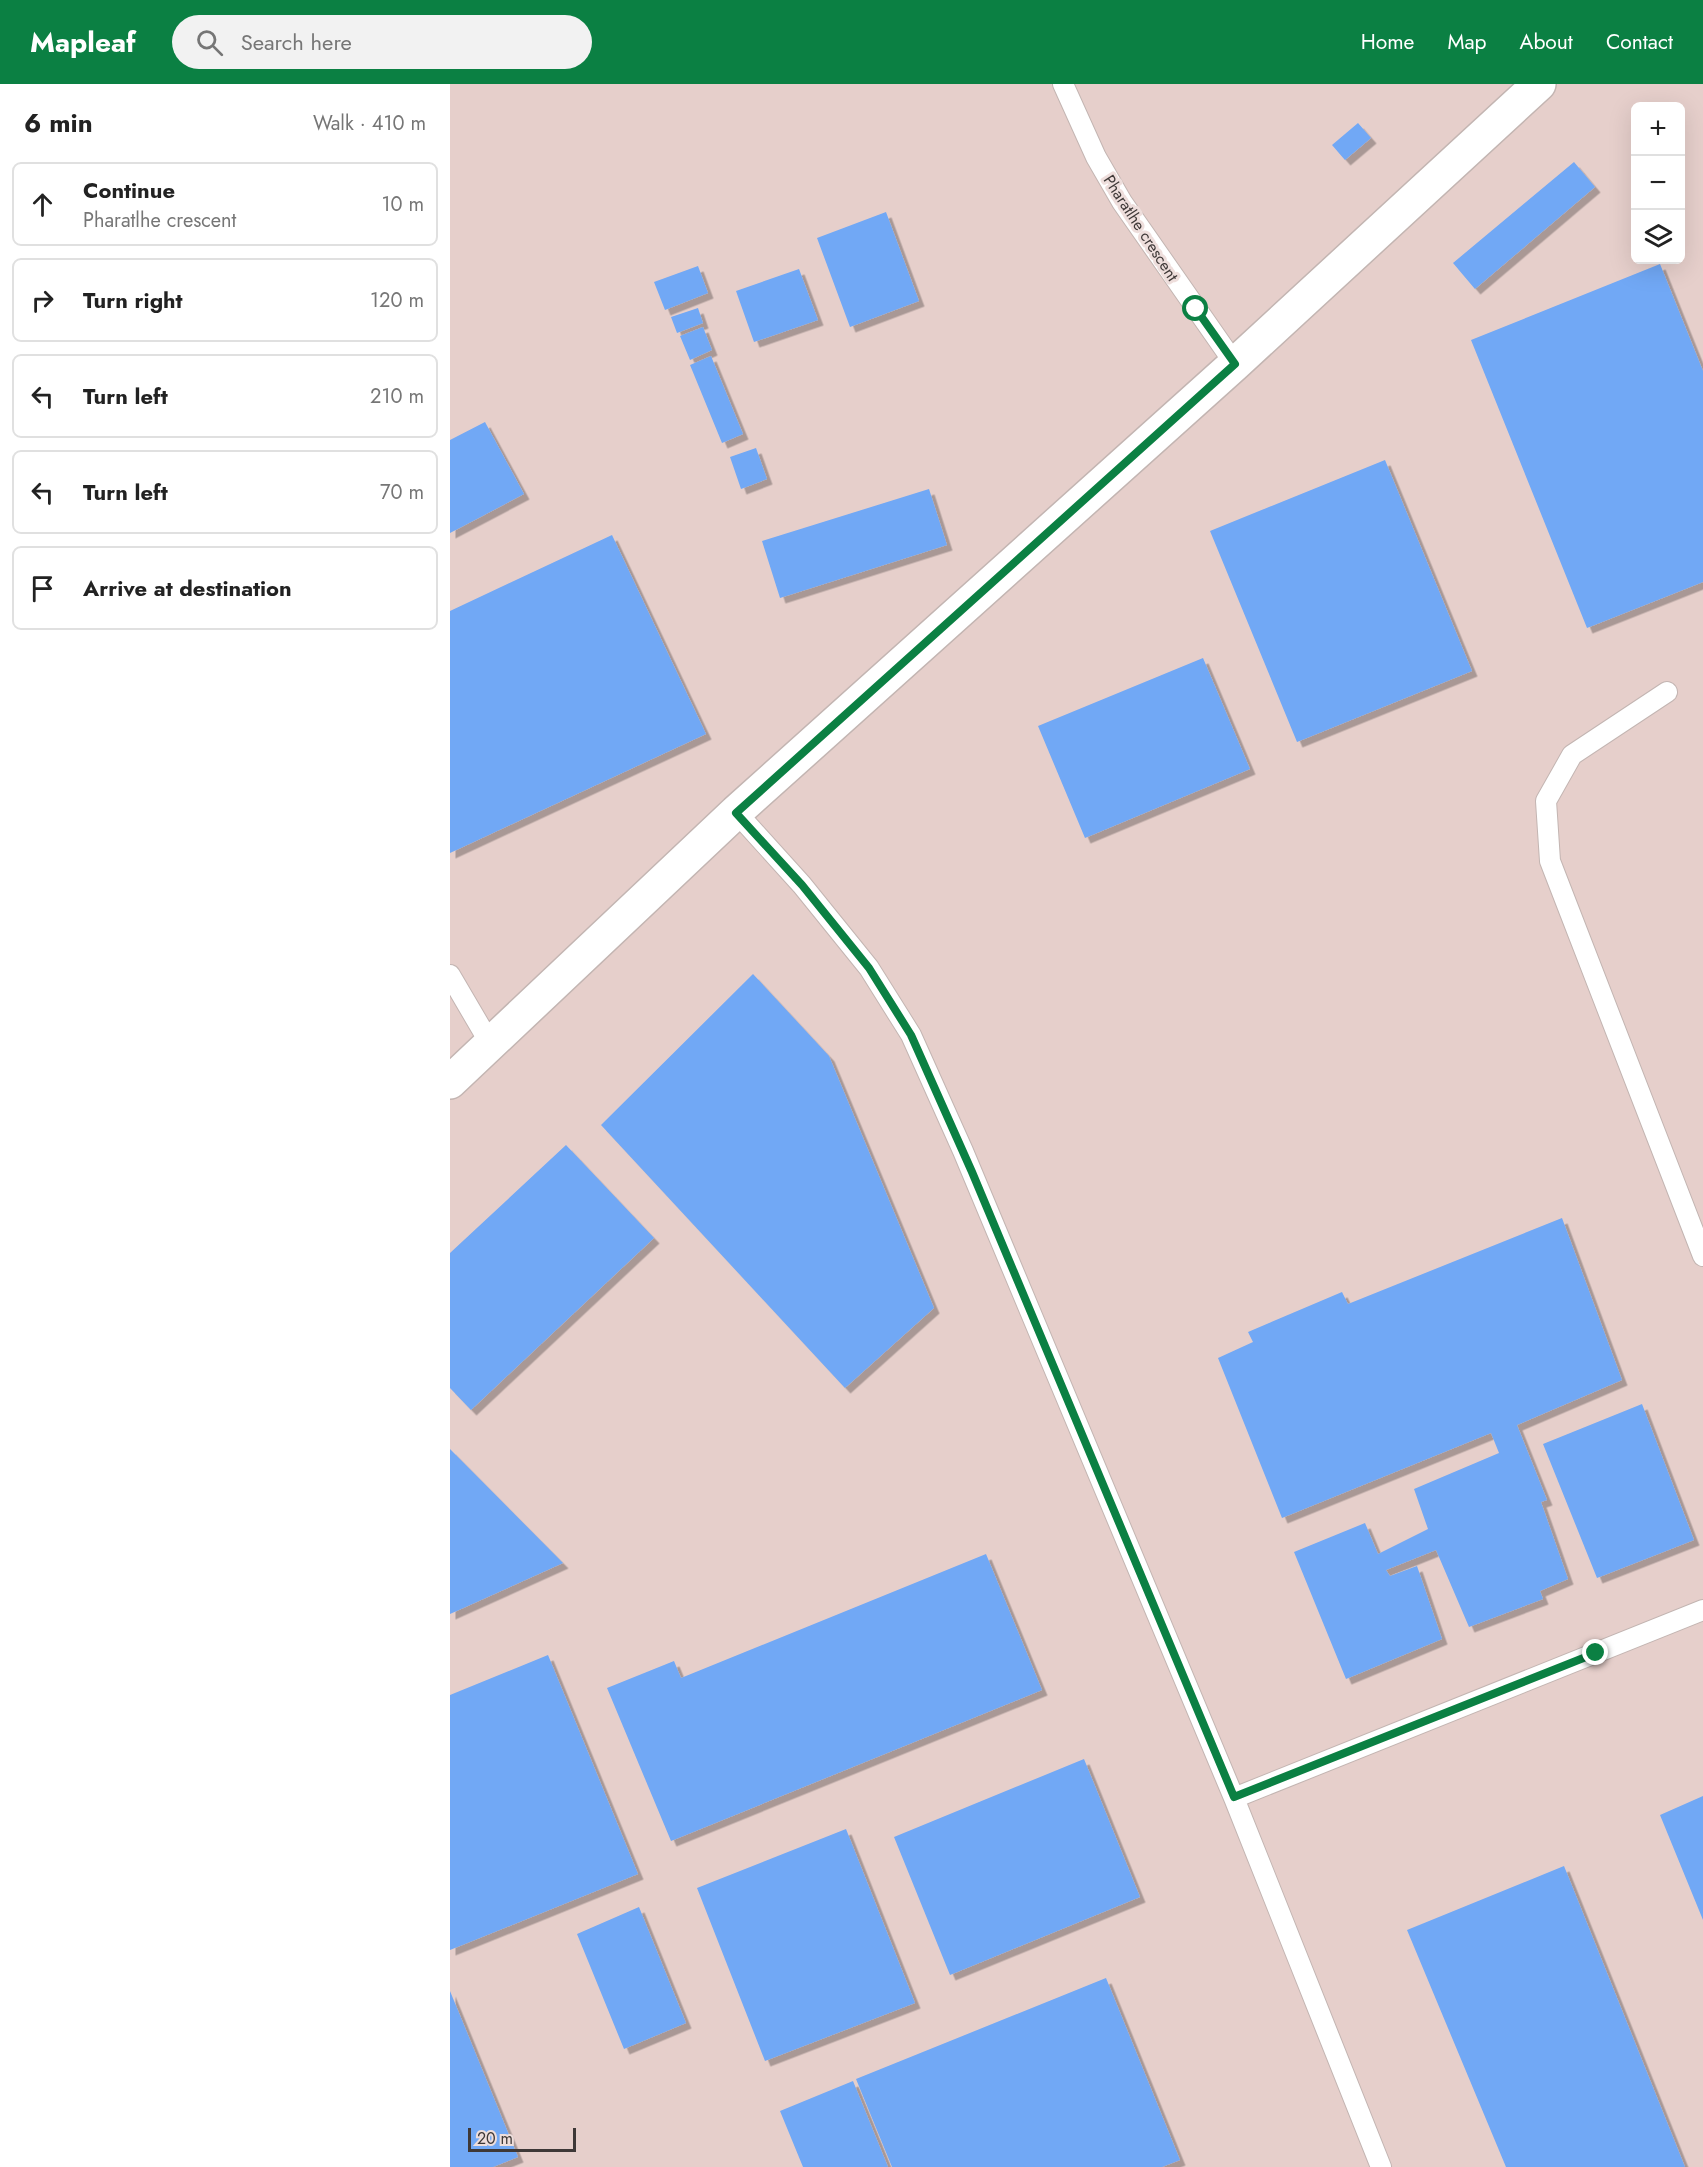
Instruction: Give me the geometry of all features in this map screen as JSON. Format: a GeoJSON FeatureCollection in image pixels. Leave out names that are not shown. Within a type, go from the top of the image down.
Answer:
{"type":"FeatureCollection","features":[{"type":"Feature","properties":{"kind":"street"},"geometry":{"type":"LineString","coordinates":[[450,1082],[736,813],[1235,364],[1539,84]]}},
{"type":"Feature","properties":{"kind":"lane","name":"Pharatlhe crescent"},"geometry":{"type":"LineString","coordinates":[[1063,84],[1096,157],[1122,202],[1235,364]]}},
{"type":"Feature","properties":{"kind":"lane"},"geometry":{"type":"LineString","coordinates":[[1667,692],[1572,755],[1546,801],[1550,861],[1703,1256]]}},
{"type":"Feature","properties":{"kind":"lane"},"geometry":{"type":"LineString","coordinates":[[736,813],[802,885],[869,968],[911,1035],[972,1173],[1234,1797],[1381,2167]]}},
{"type":"Feature","properties":{"kind":"lane"},"geometry":{"type":"LineString","coordinates":[[450,975],[491,1045]]}},
{"type":"Feature","properties":{"kind":"lane"},"geometry":{"type":"LineString","coordinates":[[1234,1797],[1703,1610]]}},
{"type":"Feature","properties":{"kind":"shaded area"},"geometry":{"type":"Polygon","coordinates":[[[450,84],[1703,84],[1703,2167],[450,2167],[450,84]]]}},
{"type":"Feature","properties":{"kind":"building"},"geometry":{"type":"Polygon","coordinates":[[[1358,123],[1371,138],[1345,160],[1332,145],[1358,123]]]}},
{"type":"Feature","properties":{"kind":"building"},"geometry":{"type":"Polygon","coordinates":[[[1574,162],[1595,187],[1475,289],[1453,263],[1574,162]]]}},
{"type":"Feature","properties":{"kind":"building"},"geometry":{"type":"Polygon","coordinates":[[[886,212],[919,301],[850,327],[817,238],[886,212]]]}},
{"type":"Feature","properties":{"kind":"building"},"geometry":{"type":"Polygon","coordinates":[[[1660,264],[1703,371],[1703,582],[1587,628],[1471,340],[1660,264]]]}},
{"type":"Feature","properties":{"kind":"building"},"geometry":{"type":"Polygon","coordinates":[[[698,266],[708,293],[665,310],[654,282],[698,266]]]}},
{"type":"Feature","properties":{"kind":"building"},"geometry":{"type":"Polygon","coordinates":[[[799,269],[818,320],[754,342],[736,291],[799,269]]]}},
{"type":"Feature","properties":{"kind":"building"},"geometry":{"type":"Polygon","coordinates":[[[698,308],[703,323],[677,333],[671,317],[698,308]]]}},
{"type":"Feature","properties":{"kind":"building"},"geometry":{"type":"Polygon","coordinates":[[[703,327],[712,350],[690,360],[680,336],[703,327]]]}},
{"type":"Feature","properties":{"kind":"building"},"geometry":{"type":"Polygon","coordinates":[[[711,356],[743,434],[722,443],[690,365],[711,356]]]}},
{"type":"Feature","properties":{"kind":"building"},"geometry":{"type":"Polygon","coordinates":[[[485,422],[524,494],[450,533],[450,440],[485,422]]]}},
{"type":"Feature","properties":{"kind":"building"},"geometry":{"type":"Polygon","coordinates":[[[756,448],[767,479],[741,489],[730,457],[756,448]]]}},
{"type":"Feature","properties":{"kind":"building"},"geometry":{"type":"Polygon","coordinates":[[[1385,460],[1472,671],[1297,742],[1210,531],[1385,460]]]}},
{"type":"Feature","properties":{"kind":"building"},"geometry":{"type":"Polygon","coordinates":[[[929,489],[947,545],[780,598],[762,541],[929,489]]]}},
{"type":"Feature","properties":{"kind":"building"},"geometry":{"type":"Polygon","coordinates":[[[612,535],[706,734],[450,853],[450,611],[612,535]]]}},
{"type":"Feature","properties":{"kind":"building"},"geometry":{"type":"Polygon","coordinates":[[[1203,658],[1250,769],[1085,838],[1038,726],[1203,658]]]}},
{"type":"Feature","properties":{"kind":"building"},"geometry":{"type":"Polygon","coordinates":[[[753,974],[829,1056],[934,1308],[845,1388],[601,1125],[753,974]]]}},
{"type":"Feature","properties":{"kind":"building"},"geometry":{"type":"Polygon","coordinates":[[[566,1145],[654,1238],[471,1410],[450,1388],[450,1253],[566,1145]]]}},
{"type":"Feature","properties":{"kind":"building"},"geometry":{"type":"Polygon","coordinates":[[[1562,1218],[1622,1380],[1517,1425],[1547,1500],[1541,1502],[1568,1579],[1540,1591],[1543,1599],[1469,1627],[1436,1550],[1386,1570],[1390,1576],[1417,1566],[1442,1639],[1346,1679],[1294,1552],[1365,1523],[1378,1554],[1428,1529],[1414,1489],[1499,1453],[1491,1433],[1282,1518],[1218,1358],[1253,1342],[1248,1332],[1342,1292],[1348,1304],[1562,1218]]]}},
{"type":"Feature","properties":{"kind":"building"},"geometry":{"type":"Polygon","coordinates":[[[1642,1404],[1694,1540],[1597,1578],[1543,1444],[1642,1404]]]}},
{"type":"Feature","properties":{"kind":"building"},"geometry":{"type":"Polygon","coordinates":[[[450,1449],[563,1563],[450,1614],[450,1449]]]}},
{"type":"Feature","properties":{"kind":"building"},"geometry":{"type":"Polygon","coordinates":[[[986,1554],[1042,1690],[671,1841],[607,1688],[674,1661],[681,1678],[986,1554]]]}},
{"type":"Feature","properties":{"kind":"building"},"geometry":{"type":"Polygon","coordinates":[[[548,1655],[638,1874],[450,1950],[450,1695],[548,1655]]]}},
{"type":"Feature","properties":{"kind":"building"},"geometry":{"type":"Polygon","coordinates":[[[1084,1759],[1140,1897],[950,1975],[894,1837],[1084,1759]]]}},
{"type":"Feature","properties":{"kind":"building"},"geometry":{"type":"Polygon","coordinates":[[[1703,1796],[1703,1920],[1660,1815],[1703,1796]]]}},
{"type":"Feature","properties":{"kind":"building"},"geometry":{"type":"Polygon","coordinates":[[[846,1829],[915,2003],[765,2061],[697,1888],[846,1829]]]}},
{"type":"Feature","properties":{"kind":"building"},"geometry":{"type":"Polygon","coordinates":[[[1564,1866],[1685,2167],[1506,2167],[1407,1930],[1564,1866]]]}},
{"type":"Feature","properties":{"kind":"building"},"geometry":{"type":"Polygon","coordinates":[[[639,1907],[686,2023],[624,2049],[577,1934],[639,1907]]]}},
{"type":"Feature","properties":{"kind":"building"},"geometry":{"type":"Polygon","coordinates":[[[1106,1978],[1180,2160],[1162,2167],[892,2167],[856,2079],[1106,1978]]]}},
{"type":"Feature","properties":{"kind":"building"},"geometry":{"type":"Polygon","coordinates":[[[450,1991],[518,2157],[493,2167],[450,2167],[450,1991]]]}},
{"type":"Feature","properties":{"kind":"building"},"geometry":{"type":"Polygon","coordinates":[[[853,2081],[888,2167],[803,2167],[780,2111],[853,2081]]]}},
{"type":"Feature","properties":{"kind":"route"},"geometry":{"type":"LineString","coordinates":[[1196,309],[1235,364],[736,813],[802,885],[869,968],[911,1035],[972,1172],[1234,1797],[1596,1653]]}}]}
